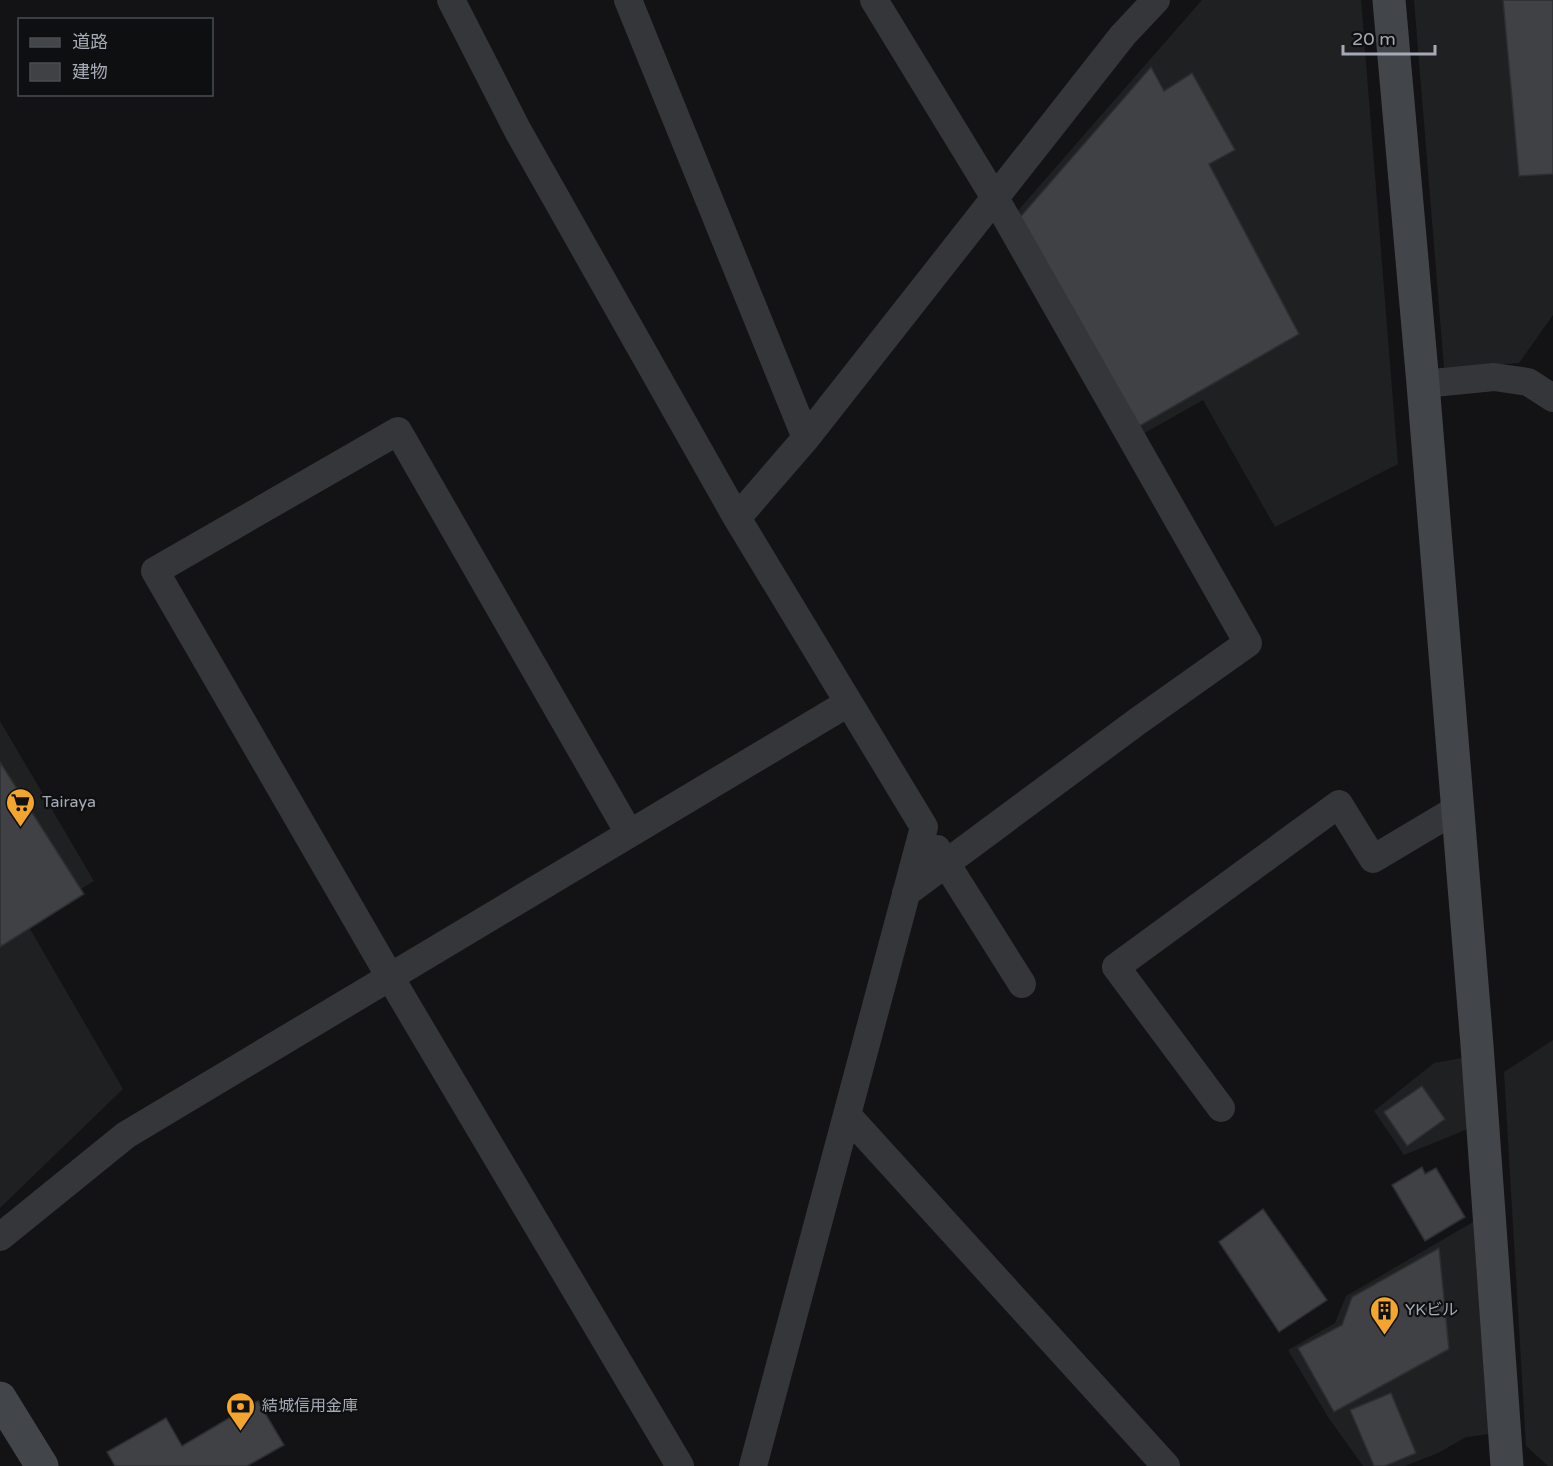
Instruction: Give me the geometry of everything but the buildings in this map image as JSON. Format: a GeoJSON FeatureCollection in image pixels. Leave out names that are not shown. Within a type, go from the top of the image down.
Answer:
{"type":"FeatureCollection","features":[{"type":"Feature","properties":{"kind":"street"},"geometry":{"type":"LineString","coordinates":[[451,0],[518,131],[737,518],[848,703],[1022,984]]}},
{"type":"Feature","properties":{"kind":"street"},"geometry":{"type":"LineString","coordinates":[[628,0],[806,438]]}},
{"type":"Feature","properties":{"kind":"street"},"geometry":{"type":"LineString","coordinates":[[874,0],[995,198],[1248,643],[1138,721],[906,893]]}},
{"type":"Feature","properties":{"kind":"street"},"geometry":{"type":"LineString","coordinates":[[737,518],[806,438],[1124,35],[1156,0]]}},
{"type":"Feature","properties":{"kind":"street"},"geometry":{"type":"LineString","coordinates":[[1389,0],[1478,1057],[1506,1466]]}},
{"type":"Feature","properties":{"kind":"street"},"geometry":{"type":"LineString","coordinates":[[1423,384],[1494,377],[1528,382],[1553,398]]}},
{"type":"Feature","properties":{"kind":"street"},"geometry":{"type":"LineString","coordinates":[[629,833],[398,431],[155,571],[390,977],[680,1466]]}},
{"type":"Feature","properties":{"kind":"street"},"geometry":{"type":"LineString","coordinates":[[0,1237],[126,1135],[848,703]]}},
{"type":"Feature","properties":{"kind":"street"},"geometry":{"type":"LineString","coordinates":[[1221,1108],[1116,967],[1339,804],[1373,859],[1457,809]]}},
{"type":"Feature","properties":{"kind":"street"},"geometry":{"type":"LineString","coordinates":[[753,1466],[924,826]]}},
{"type":"Feature","properties":{"kind":"street"},"geometry":{"type":"LineString","coordinates":[[847,1115],[1166,1466]]}},
{"type":"Feature","properties":{"kind":"street"},"geometry":{"type":"LineString","coordinates":[[0,1398],[42,1466]]}},
{"type":"Feature","properties":{"kind":"shaded area"},"geometry":{"type":"Polygon","coordinates":[[[1202,0],[1361,0],[1398,464],[1275,527],[1203,400],[1134,439],[1008,222],[1202,0]]]}},
{"type":"Feature","properties":{"kind":"shaded area"},"geometry":{"type":"Polygon","coordinates":[[[1414,0],[1553,0],[1553,315],[1519,363],[1444,368],[1414,0]]]}},
{"type":"Feature","properties":{"kind":"shaded area"},"geometry":{"type":"Polygon","coordinates":[[[0,721],[94,881],[26,922],[123,1089],[0,1208],[0,721]]]}},
{"type":"Feature","properties":{"kind":"shaded area"},"geometry":{"type":"Polygon","coordinates":[[[1553,1040],[1553,1466],[1548,1466],[1526,1446],[1504,1072],[1553,1040]]]}},
{"type":"Feature","properties":{"kind":"shaded area"},"geometry":{"type":"Polygon","coordinates":[[[1462,1058],[1468,1129],[1404,1155],[1374,1111],[1434,1063],[1462,1058]]]}},
{"type":"Feature","properties":{"kind":"shaded area"},"geometry":{"type":"Polygon","coordinates":[[[1473,1222],[1490,1434],[1466,1437],[1438,1453],[1405,1466],[1363,1466],[1328,1417],[1288,1350],[1335,1323],[1346,1296],[1473,1222]]]}},
{"type":"Feature","properties":{"kind":"place","name":"Tairaya"},"geometry":{"type":"Point","coordinates":[21,828]}},
{"type":"Feature","properties":{"kind":"place","name":"YKビル"},"geometry":{"type":"Point","coordinates":[1384,1336]}},
{"type":"Feature","properties":{"kind":"place","name":"結城信用金庫"},"geometry":{"type":"Point","coordinates":[241,1432]}}]}
